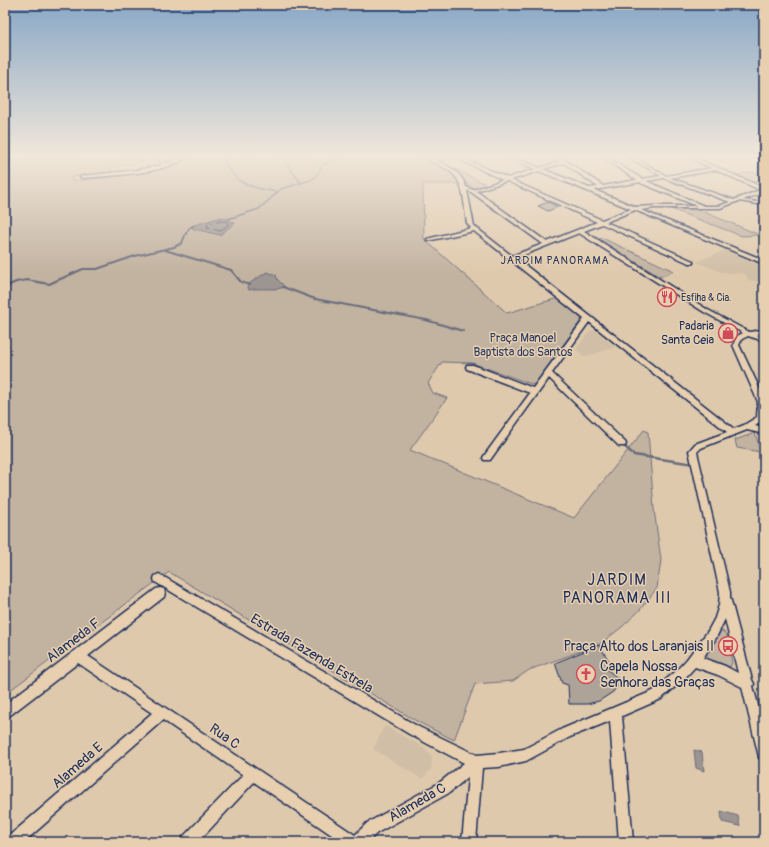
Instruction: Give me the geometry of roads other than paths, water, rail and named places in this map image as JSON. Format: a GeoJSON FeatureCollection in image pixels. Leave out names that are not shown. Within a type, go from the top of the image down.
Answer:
{"type":"FeatureCollection","features":[{"type":"Feature","properties":{"kind":"street"},"geometry":{"type":"LineString","coordinates":[[465,196],[470,223],[475,229],[733,432]]}},
{"type":"Feature","properties":{"kind":"street"},"geometry":{"type":"LineString","coordinates":[[479,196],[547,244]]}},
{"type":"Feature","properties":{"kind":"street"},"geometry":{"type":"LineString","coordinates":[[542,196],[691,262]]}},
{"type":"Feature","properties":{"kind":"street"},"geometry":{"type":"LineString","coordinates":[[601,196],[764,262]]}},
{"type":"Feature","properties":{"kind":"street"},"geometry":{"type":"LineString","coordinates":[[677,196],[708,208]]}},
{"type":"Feature","properties":{"kind":"street"},"geometry":{"type":"LineString","coordinates":[[718,196],[737,202],[764,204]]}},
{"type":"Feature","properties":{"kind":"street"},"geometry":{"type":"LineString","coordinates":[[512,258],[634,209],[654,207],[720,207],[752,196]]}},
{"type":"Feature","properties":{"kind":"street"},"geometry":{"type":"LineString","coordinates":[[428,240],[475,229]]}},
{"type":"Feature","properties":{"kind":"street"},"geometry":{"type":"LineString","coordinates":[[580,230],[706,311],[749,334],[764,339]]}},
{"type":"Feature","properties":{"kind":"street"},"geometry":{"type":"LineString","coordinates":[[487,458],[588,318]]}},
{"type":"Feature","properties":{"kind":"street"},"geometry":{"type":"LineString","coordinates":[[764,332],[749,334],[739,338],[736,345],[763,403],[761,418],[747,427],[701,444],[693,451],[725,595],[764,753]]}},
{"type":"Feature","properties":{"kind":"street"},"geometry":{"type":"LineString","coordinates":[[470,367],[535,392]]}},
{"type":"Feature","properties":{"kind":"street"},"geometry":{"type":"LineString","coordinates":[[548,373],[622,444]]}},
{"type":"Feature","properties":{"kind":"street"},"geometry":{"type":"LineString","coordinates":[[747,427],[764,431]]}},
{"type":"Feature","properties":{"kind":"street","name":"Estrada Fazenda Estrela"},"geometry":{"type":"LineString","coordinates":[[159,579],[413,730],[476,762]]}},
{"type":"Feature","properties":{"kind":"street","name":"Alameda F"},"geometry":{"type":"LineString","coordinates":[[5,712],[160,593]]}},
{"type":"Feature","properties":{"kind":"street"},"geometry":{"type":"LineString","coordinates":[[469,842],[476,762],[499,760],[526,755],[566,733],[616,714],[657,695],[669,686],[693,660],[720,621],[725,595]]}},
{"type":"Feature","properties":{"kind":"street","name":"Rua C"},"geometry":{"type":"LineString","coordinates":[[78,656],[354,842]]}},
{"type":"Feature","properties":{"kind":"street"},"geometry":{"type":"LineString","coordinates":[[693,660],[721,670],[748,684]]}},
{"type":"Feature","properties":{"kind":"street","name":"Alameda E"},"geometry":{"type":"LineString","coordinates":[[13,842],[162,712]]}},
{"type":"Feature","properties":{"kind":"street"},"geometry":{"type":"LineString","coordinates":[[616,714],[626,842]]}},
{"type":"Feature","properties":{"kind":"street","name":"Alameda C"},"geometry":{"type":"LineString","coordinates":[[358,842],[372,828],[444,788],[476,762]]}},
{"type":"Feature","properties":{"kind":"street"},"geometry":{"type":"LineString","coordinates":[[188,842],[254,774]]}},
{"type":"Feature","properties":{"kind":"water"},"geometry":{"type":"Polygon","coordinates":[[[222,217],[235,223],[220,235],[194,229],[191,226],[222,217]]]}},
{"type":"Feature","properties":{"kind":"water"},"geometry":{"type":"Polygon","coordinates":[[[267,272],[276,275],[277,279],[285,287],[276,289],[249,290],[247,285],[267,272]]]}},
{"type":"Feature","properties":{"kind":"water"},"geometry":{"type":"Polygon","coordinates":[[[694,750],[702,752],[704,771],[696,768],[694,750]]]}},
{"type":"Feature","properties":{"kind":"water"},"geometry":{"type":"Polygon","coordinates":[[[721,811],[738,816],[740,826],[722,822],[721,811]]]}},
{"type":"Feature","properties":{"kind":"waterway"},"geometry":{"type":"LineString","coordinates":[[228,219],[259,209],[274,196]]}},
{"type":"Feature","properties":{"kind":"waterway"},"geometry":{"type":"LineString","coordinates":[[186,234],[189,228],[194,226]]}},
{"type":"Feature","properties":{"kind":"waterway"},"geometry":{"type":"LineString","coordinates":[[5,287],[16,282],[27,280],[49,284],[83,269],[97,269],[135,256],[174,247],[182,243],[186,233]]}},
{"type":"Feature","properties":{"kind":"waterway"},"geometry":{"type":"LineString","coordinates":[[165,250],[231,270],[241,282],[250,285]]}},
{"type":"Feature","properties":{"kind":"waterway"},"geometry":{"type":"LineString","coordinates":[[283,287],[315,299],[426,320],[463,331]]}},
{"type":"Feature","properties":{"kind":"waterway"},"geometry":{"type":"LineString","coordinates":[[622,444],[634,455],[694,464]]}},
{"type":"Feature","properties":{"kind":"place","name":"Esfiha & Cia."},"geometry":{"type":"Point","coordinates":[667,297]}},
{"type":"Feature","properties":{"kind":"place","name":"Padaria Santa Ceia"},"geometry":{"type":"Point","coordinates":[728,333]}},
{"type":"Feature","properties":{"kind":"place","name":"Praça Alto dos Laranjais II"},"geometry":{"type":"Point","coordinates":[728,646]}},
{"type":"Feature","properties":{"kind":"place","name":"Capela Nossa Senhora das Graças"},"geometry":{"type":"Point","coordinates":[586,674]}},
{"type":"Feature","properties":{"kind":"district","name":"JARDIM PANORAMA"},"geometry":{"type":"Point","coordinates":[555,260]}},
{"type":"Feature","properties":{"kind":"district","name":"JARDIM PANORAMA III"},"geometry":{"type":"Point","coordinates":[617,588]}},
{"type":"Feature","properties":{"kind":"park label","name":"Praça Manoel Baptista dos Santos"},"geometry":{"type":"Point","coordinates":[523,345]}}]}
